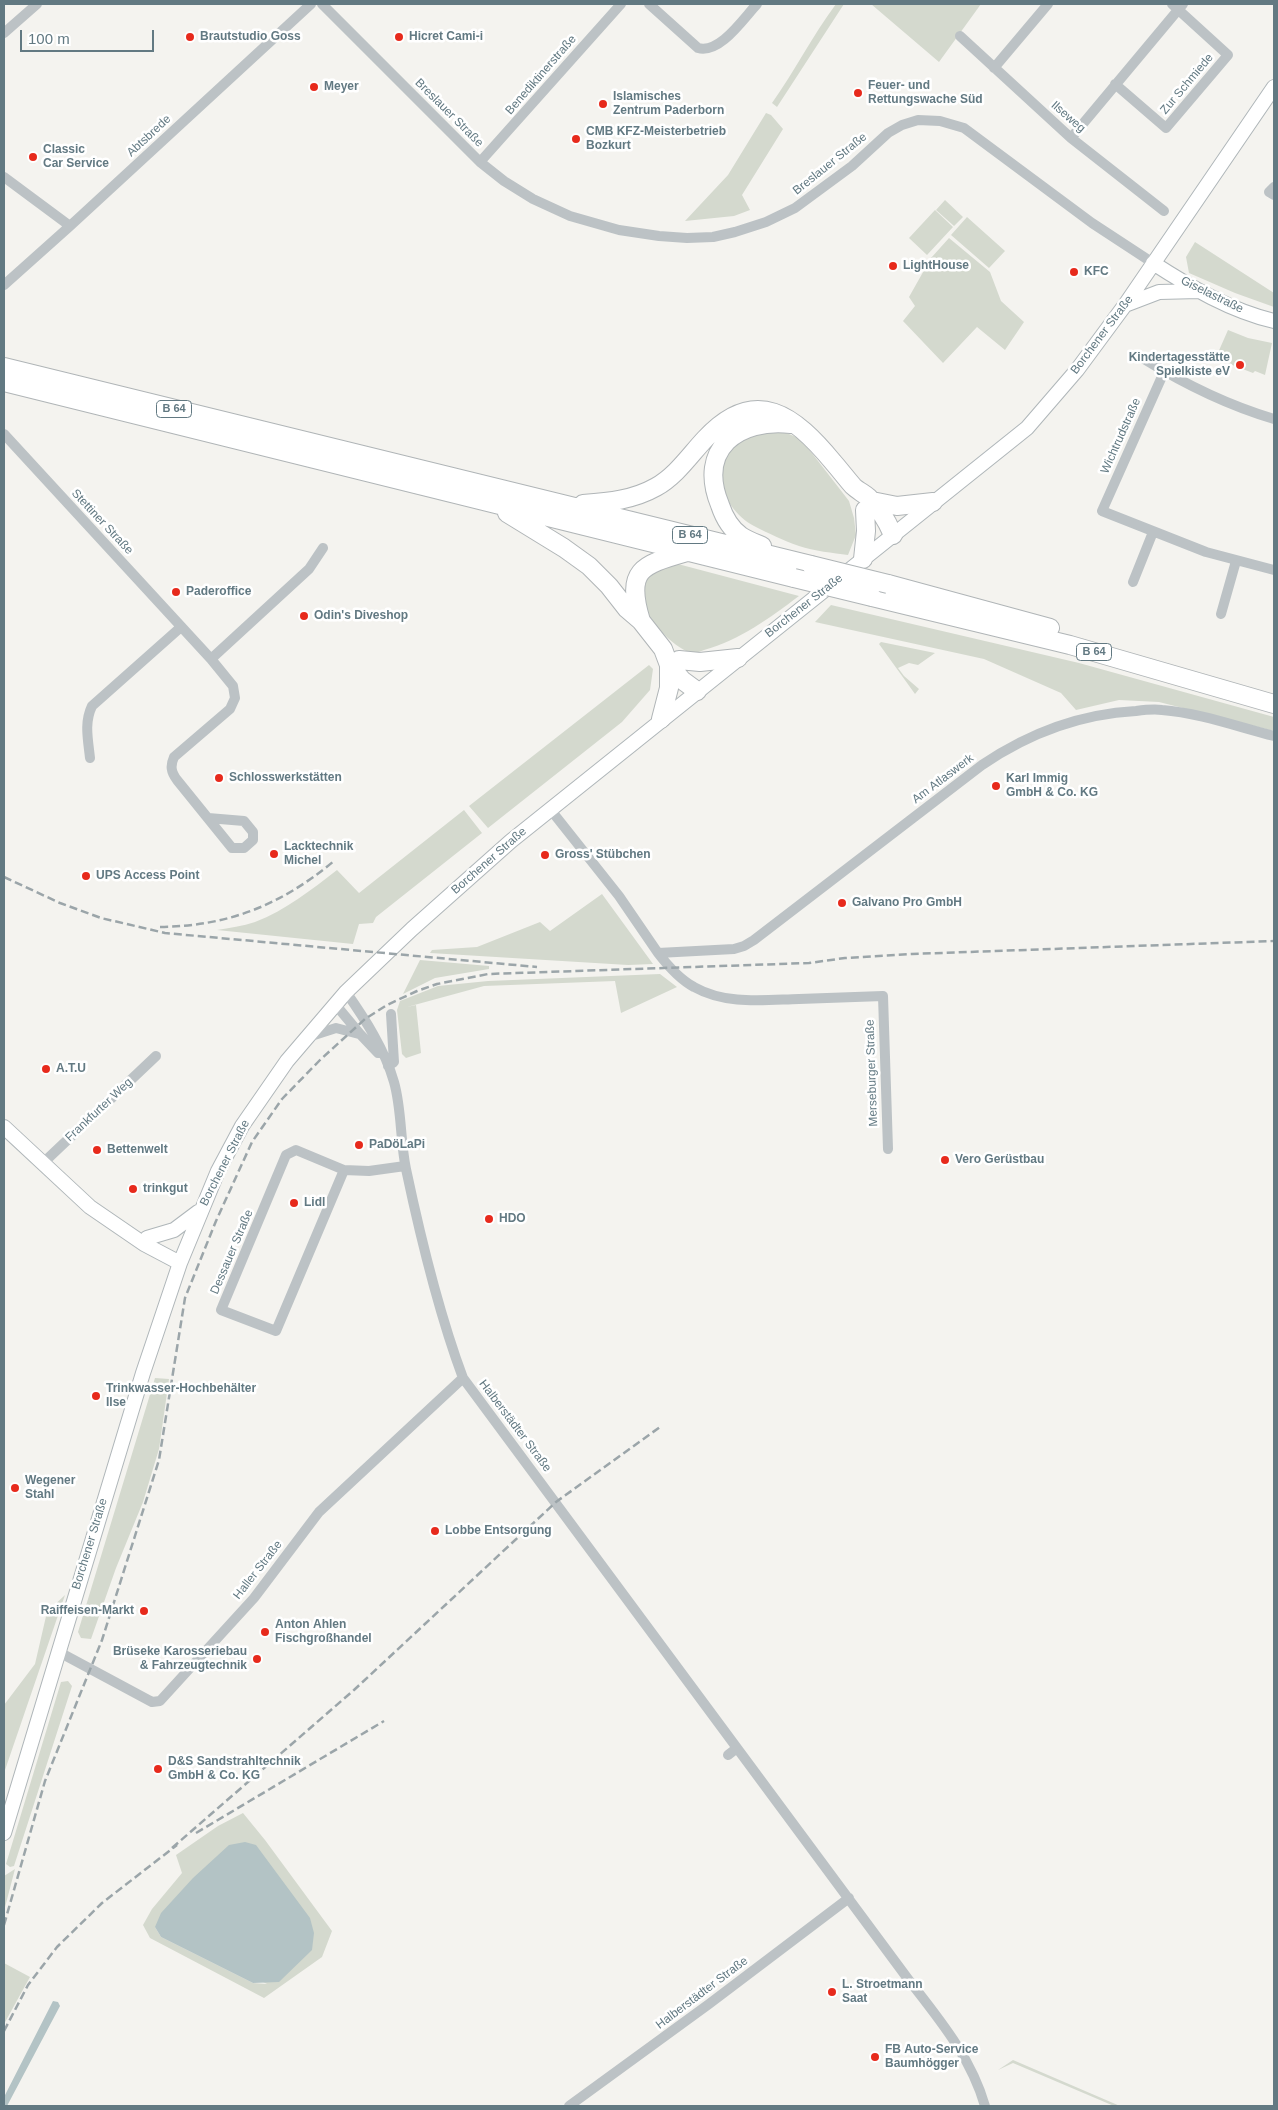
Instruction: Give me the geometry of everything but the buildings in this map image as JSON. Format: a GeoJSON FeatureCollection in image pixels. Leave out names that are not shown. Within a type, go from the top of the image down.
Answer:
{"type":"FeatureCollection","features":[{"type":"Feature","properties":{"kind":"highway","name":"B 64"},"geometry":{"type":"LineString","coordinates":[[4,367],[888,584],[1127,648],[1274,691]]}},
{"type":"Feature","properties":{"kind":"highway","name":"B 64"},"geometry":{"type":"LineString","coordinates":[[4,382],[1070,645],[1274,704]]}},
{"type":"Feature","properties":{"kind":"highway"},"geometry":{"type":"LineString","coordinates":[[568,506],[632,498],[657,487],[672,474],[707,436],[724,423],[742,413],[774,411],[796,424],[815,440],[868,506],[884,516],[893,535]]}},
{"type":"Feature","properties":{"kind":"highway"},"geometry":{"type":"LineString","coordinates":[[796,424],[764,423],[746,427],[732,436],[722,447],[717,458],[713,472],[713,485],[723,514],[729,524],[741,536],[811,565]]}},
{"type":"Feature","properties":{"kind":"highway"},"geometry":{"type":"LineString","coordinates":[[486,502],[536,530],[589,566],[627,609],[641,621],[670,658],[694,680],[697,690]]}},
{"type":"Feature","properties":{"kind":"highway"},"geometry":{"type":"LineString","coordinates":[[868,506],[897,506],[933,502]]}},
{"type":"Feature","properties":{"kind":"highway"},"geometry":{"type":"LineString","coordinates":[[863,559],[868,506]]}},
{"type":"Feature","properties":{"kind":"highway"},"geometry":{"type":"LineString","coordinates":[[641,621],[634,593],[640,572],[649,564],[689,552]]}},
{"type":"Feature","properties":{"kind":"highway"},"geometry":{"type":"LineString","coordinates":[[670,658],[700,662],[738,658]]}},
{"type":"Feature","properties":{"kind":"highway"},"geometry":{"type":"LineString","coordinates":[[661,719],[669,688],[670,658]]}},
{"type":"Feature","properties":{"kind":"main road","name":"Borchener Straße"},"geometry":{"type":"LineString","coordinates":[[4,1833],[57,1651],[143,1373],[182,1259],[218,1171],[242,1126],[287,1061],[346,992],[439,905],[550,808],[1027,428],[1077,370],[1125,305],[1274,87]]}},
{"type":"Feature","properties":{"kind":"main road","name":"Giselastraße"},"geometry":{"type":"LineString","coordinates":[[1153,263],[1230,306],[1274,321]]}},
{"type":"Feature","properties":{"kind":"main road"},"geometry":{"type":"LineString","coordinates":[[1125,305],[1159,292],[1201,290]]}},
{"type":"Feature","properties":{"kind":"main road"},"geometry":{"type":"LineString","coordinates":[[4,1127],[90,1207],[144,1244],[182,1259]]}},
{"type":"Feature","properties":{"kind":"main road"},"geometry":{"type":"LineString","coordinates":[[147,1238],[174,1230],[201,1210]]}},
{"type":"Feature","properties":{"kind":"main road"},"geometry":{"type":"LineString","coordinates":[[128,1232],[147,1238],[182,1259]]}},
{"type":"Feature","properties":{"kind":"street"},"geometry":{"type":"LineString","coordinates":[[4,33],[37,4]]}},
{"type":"Feature","properties":{"kind":"street","name":"Abtsbrede"},"geometry":{"type":"LineString","coordinates":[[4,284],[70,226],[311,4]]}},
{"type":"Feature","properties":{"kind":"street","name":"Breslauer Straße"},"geometry":{"type":"LineString","coordinates":[[322,4],[480,162],[504,181],[533,199],[570,216],[618,230],[659,236],[713,237],[735,232],[766,222],[795,208],[852,166],[888,133],[902,125],[918,120],[940,121],[964,128],[1092,223],[1153,263]]}},
{"type":"Feature","properties":{"kind":"street","name":"Benediktinerstraße"},"geometry":{"type":"LineString","coordinates":[[480,162],[621,4]]}},
{"type":"Feature","properties":{"kind":"street"},"geometry":{"type":"LineString","coordinates":[[649,4],[698,48],[704,50],[721,43],[756,4]]}},
{"type":"Feature","properties":{"kind":"street"},"geometry":{"type":"LineString","coordinates":[[994,68],[1048,4]]}},
{"type":"Feature","properties":{"kind":"street","name":"Zur Schmiede"},"geometry":{"type":"LineString","coordinates":[[1071,138],[1178,6],[1228,55],[1166,128],[1115,84]]}},
{"type":"Feature","properties":{"kind":"street","name":"Ilseweg"},"geometry":{"type":"LineString","coordinates":[[960,36],[1071,138],[1164,211]]}},
{"type":"Feature","properties":{"kind":"street"},"geometry":{"type":"LineString","coordinates":[[4,177],[70,226]]}},
{"type":"Feature","properties":{"kind":"street"},"geometry":{"type":"LineString","coordinates":[[1274,187],[1269,192],[1274,195]]}},
{"type":"Feature","properties":{"kind":"street"},"geometry":{"type":"LineString","coordinates":[[1144,360],[1200,391],[1234,406],[1274,419]]}},
{"type":"Feature","properties":{"kind":"street","name":"Wichtrudstraße"},"geometry":{"type":"LineString","coordinates":[[1153,532],[1102,511],[1164,372]]}},
{"type":"Feature","properties":{"kind":"street","name":"Stettiner Straße"},"geometry":{"type":"LineString","coordinates":[[4,434],[182,627],[233,686],[236,698],[230,709],[174,756],[171,764],[172,774],[208,818]]}},
{"type":"Feature","properties":{"kind":"street"},"geometry":{"type":"LineString","coordinates":[[1134,582],[1153,532],[1236,561],[1274,570]]}},
{"type":"Feature","properties":{"kind":"street"},"geometry":{"type":"LineString","coordinates":[[211,659],[309,569],[323,548]]}},
{"type":"Feature","properties":{"kind":"street"},"geometry":{"type":"LineString","coordinates":[[1221,614],[1236,561]]}},
{"type":"Feature","properties":{"kind":"street"},"geometry":{"type":"LineString","coordinates":[[90,758],[86,726],[87,717],[92,706],[182,627]]}},
{"type":"Feature","properties":{"kind":"street","name":"Am Atlaswerk"},"geometry":{"type":"LineString","coordinates":[[658,953],[734,949],[744,946],[982,765],[1014,744],[1072,720],[1122,712],[1161,709],[1198,716],[1274,736]]}},
{"type":"Feature","properties":{"kind":"street"},"geometry":{"type":"LineString","coordinates":[[550,808],[619,896],[658,953]]}},
{"type":"Feature","properties":{"kind":"street","name":"Merseburger Straße"},"geometry":{"type":"LineString","coordinates":[[658,953],[670,969],[684,980],[695,988],[717,997],[743,1001],[883,996],[888,1150]]}},
{"type":"Feature","properties":{"kind":"street","name":"Halberstädter Straße"},"geometry":{"type":"LineString","coordinates":[[346,992],[365,1019],[394,1083],[405,1166],[433,1283],[451,1347],[464,1378],[955,2040],[975,2078],[985,2106]]}},
{"type":"Feature","properties":{"kind":"street","name":"Halberstädter Straße"},"geometry":{"type":"LineString","coordinates":[[335,1004],[386,1062],[394,1062],[391,1014]]}},
{"type":"Feature","properties":{"kind":"street"},"geometry":{"type":"LineString","coordinates":[[305,1038],[336,1028],[360,1034]]}},
{"type":"Feature","properties":{"kind":"street","name":"Frankfurter Weg"},"geometry":{"type":"LineString","coordinates":[[42,1164],[156,1056]]}},
{"type":"Feature","properties":{"kind":"street","name":"Dessauer Straße"},"geometry":{"type":"LineString","coordinates":[[344,1170],[276,1332],[220,1310],[286,1155],[296,1150],[344,1170],[369,1171],[405,1166]]}},
{"type":"Feature","properties":{"kind":"street","name":"Haller Straße"},"geometry":{"type":"LineString","coordinates":[[57,1651],[152,1702],[160,1701],[254,1598],[319,1512],[464,1378]]}},
{"type":"Feature","properties":{"kind":"street"},"geometry":{"type":"LineString","coordinates":[[728,1755],[737,1748]]}},
{"type":"Feature","properties":{"kind":"street","name":"Halberstädter Straße"},"geometry":{"type":"LineString","coordinates":[[569,2106],[709,2004],[849,1898]]}},
{"type":"Feature","properties":{"kind":"shaded area"},"geometry":{"type":"Polygon","coordinates":[[[836,4],[844,4],[777,107],[772,103],[836,4]]]}},
{"type":"Feature","properties":{"kind":"shaded area"},"geometry":{"type":"Polygon","coordinates":[[[871,4],[981,4],[939,62],[871,4]]]}},
{"type":"Feature","properties":{"kind":"shaded area"},"geometry":{"type":"Polygon","coordinates":[[[766,113],[771,115],[783,129],[742,195],[750,210],[734,216],[685,221],[728,175],[766,113]]]}},
{"type":"Feature","properties":{"kind":"shaded area"},"geometry":{"type":"Polygon","coordinates":[[[945,200],[963,217],[954,226],[936,210],[945,200]]]}},
{"type":"Feature","properties":{"kind":"shaded area"},"geometry":{"type":"Polygon","coordinates":[[[935,210],[953,227],[927,255],[909,238],[935,210]]]}},
{"type":"Feature","properties":{"kind":"shaded area"},"geometry":{"type":"Polygon","coordinates":[[[967,217],[1005,251],[989,268],[951,235],[967,217]]]}},
{"type":"Feature","properties":{"kind":"shaded area"},"geometry":{"type":"Polygon","coordinates":[[[949,238],[990,272],[1001,301],[1024,322],[1005,350],[977,327],[943,363],[903,321],[915,306],[909,297],[931,258],[949,238]]]}},
{"type":"Feature","properties":{"kind":"shaded area"},"geometry":{"type":"Polygon","coordinates":[[[1195,242],[1274,293],[1274,307],[1189,273],[1186,257],[1195,242]]]}},
{"type":"Feature","properties":{"kind":"shaded area"},"geometry":{"type":"Polygon","coordinates":[[[1228,330],[1248,338],[1272,343],[1265,375],[1255,371],[1253,373],[1227,363],[1229,359],[1217,355],[1228,330]]]}},
{"type":"Feature","properties":{"kind":"shaded area"},"geometry":{"type":"Polygon","coordinates":[[[777,429],[801,439],[849,501],[856,535],[848,555],[799,546],[754,526],[732,506],[725,494],[722,468],[726,455],[734,444],[747,434],[777,429]]]}},
{"type":"Feature","properties":{"kind":"shaded area"},"geometry":{"type":"Polygon","coordinates":[[[674,563],[799,596],[766,620],[742,634],[717,646],[693,653],[672,642],[652,620],[644,607],[644,588],[647,579],[653,572],[674,563]]]}},
{"type":"Feature","properties":{"kind":"shaded area"},"geometry":{"type":"Polygon","coordinates":[[[831,605],[1079,663],[1274,717],[1274,731],[1159,702],[1119,700],[1076,710],[1061,693],[984,659],[815,622],[831,605]]]}},
{"type":"Feature","properties":{"kind":"shaded area"},"geometry":{"type":"Polygon","coordinates":[[[881,642],[935,653],[918,665],[909,663],[898,668],[919,689],[915,694],[879,644],[881,642]]]}},
{"type":"Feature","properties":{"kind":"shaded area"},"geometry":{"type":"Polygon","coordinates":[[[649,665],[653,669],[650,690],[622,722],[488,828],[469,806],[649,665]]]}},
{"type":"Feature","properties":{"kind":"shaded area"},"geometry":{"type":"Polygon","coordinates":[[[464,810],[482,833],[376,917],[373,923],[359,924],[353,944],[217,930],[246,925],[277,912],[337,870],[359,893],[464,810]]]}},
{"type":"Feature","properties":{"kind":"shaded area"},"geometry":{"type":"Polygon","coordinates":[[[602,894],[653,964],[628,965],[430,953],[432,950],[477,947],[540,922],[550,931],[602,894]]]}},
{"type":"Feature","properties":{"kind":"shaded area"},"geometry":{"type":"Polygon","coordinates":[[[420,960],[489,966],[489,969],[435,978],[403,994],[420,960]]]}},
{"type":"Feature","properties":{"kind":"shaded area"},"geometry":{"type":"Polygon","coordinates":[[[660,974],[677,987],[621,1013],[615,981],[484,986],[407,1007],[416,1005],[421,1053],[406,1058],[402,1054],[397,1010],[400,1001],[438,986],[488,981],[660,974]]]}},
{"type":"Feature","properties":{"kind":"shaded area"},"geometry":{"type":"Polygon","coordinates":[[[155,1378],[169,1379],[159,1449],[143,1502],[116,1568],[91,1639],[81,1638],[78,1632],[155,1378]]]}},
{"type":"Feature","properties":{"kind":"shaded area"},"geometry":{"type":"Polygon","coordinates":[[[65,1595],[4,1773],[4,1705],[35,1664],[47,1612],[65,1595]]]}},
{"type":"Feature","properties":{"kind":"shaded area"},"geometry":{"type":"Polygon","coordinates":[[[68,1681],[72,1686],[14,1866],[10,1867],[6,1864],[61,1682],[68,1681]]]}},
{"type":"Feature","properties":{"kind":"shaded area"},"geometry":{"type":"Polygon","coordinates":[[[243,1813],[332,1931],[322,1957],[264,1998],[150,1938],[143,1925],[152,1909],[182,1873],[176,1855],[218,1826],[243,1813]],[[155,1927],[161,1937],[253,1983],[267,1984],[155,1927]]]}},
{"type":"Feature","properties":{"kind":"shaded area"},"geometry":{"type":"Polygon","coordinates":[[[245,1842],[256,1845],[310,1918],[314,1933],[312,1950],[279,1982],[253,1983],[161,1937],[155,1927],[161,1913],[193,1878],[229,1845],[245,1842]]]}},
{"type":"Feature","properties":{"kind":"shaded area"},"geometry":{"type":"Polygon","coordinates":[[[15,1869],[4,1911],[4,1876],[15,1869]]]}},
{"type":"Feature","properties":{"kind":"shaded area"},"geometry":{"type":"Polygon","coordinates":[[[4,1963],[30,1977],[4,2024],[4,1963]]]}},
{"type":"Feature","properties":{"kind":"shaded area"},"geometry":{"type":"Polygon","coordinates":[[[53,2001],[58,2002],[60,2006],[7,2106],[4,2106],[4,2097],[53,2001]]]}},
{"type":"Feature","properties":{"kind":"shaded area"},"geometry":{"type":"Polygon","coordinates":[[[1013,2060],[1120,2106],[1114,2106],[1013,2063],[998,2070],[1013,2060]]]}},
{"type":"Feature","properties":{"kind":"railway"},"geometry":{"type":"LineString","coordinates":[[160,927],[185,926],[209,922],[253,910],[294,890],[334,861]]}},
{"type":"Feature","properties":{"kind":"railway"},"geometry":{"type":"LineString","coordinates":[[4,877],[60,903],[101,918],[165,933],[537,967]]}},
{"type":"Feature","properties":{"kind":"railway"},"geometry":{"type":"LineString","coordinates":[[4,1925],[45,1781],[102,1640],[159,1460],[185,1298],[216,1221],[252,1142],[282,1099],[320,1060],[365,1019],[387,1005],[417,991],[437,984],[488,974],[809,963],[845,958],[912,954],[1274,941]]}},
{"type":"Feature","properties":{"kind":"railway"},"geometry":{"type":"LineString","coordinates":[[172,1848],[354,1690],[556,1502],[660,1427]]}},
{"type":"Feature","properties":{"kind":"railway"},"geometry":{"type":"LineString","coordinates":[[196,1833],[384,1721]]}},
{"type":"Feature","properties":{"kind":"railway"},"geometry":{"type":"LineString","coordinates":[[4,2031],[28,1985],[57,1947],[102,1903],[177,1845]]}},
{"type":"Feature","properties":{"kind":"place","name":"Brautstudio Goss"},"geometry":{"type":"Point","coordinates":[190,37]}},
{"type":"Feature","properties":{"kind":"place","name":"Hicret Cami-i"},"geometry":{"type":"Point","coordinates":[399,37]}},
{"type":"Feature","properties":{"kind":"place","name":"Meyer"},"geometry":{"type":"Point","coordinates":[314,87]}},
{"type":"Feature","properties":{"kind":"place","name":"Feuer- und Rettungswache Süd"},"geometry":{"type":"Point","coordinates":[858,93]}},
{"type":"Feature","properties":{"kind":"place","name":"Islamisches Zentrum Paderborn"},"geometry":{"type":"Point","coordinates":[603,104]}},
{"type":"Feature","properties":{"kind":"place","name":"CMB KFZ-Meisterbetrieb Bozkurt"},"geometry":{"type":"Point","coordinates":[576,139]}},
{"type":"Feature","properties":{"kind":"place","name":"Classic Car Service"},"geometry":{"type":"Point","coordinates":[33,157]}},
{"type":"Feature","properties":{"kind":"place","name":"LightHouse"},"geometry":{"type":"Point","coordinates":[893,266]}},
{"type":"Feature","properties":{"kind":"place","name":"KFC"},"geometry":{"type":"Point","coordinates":[1074,272]}},
{"type":"Feature","properties":{"kind":"place","name":"Kindertagesstätte Spielkiste eV"},"geometry":{"type":"Point","coordinates":[1240,365]}},
{"type":"Feature","properties":{"kind":"place","name":"Paderoffice"},"geometry":{"type":"Point","coordinates":[176,592]}},
{"type":"Feature","properties":{"kind":"place","name":"Odin's Diveshop"},"geometry":{"type":"Point","coordinates":[304,616]}},
{"type":"Feature","properties":{"kind":"place","name":"Schlosswerkstätten"},"geometry":{"type":"Point","coordinates":[219,778]}},
{"type":"Feature","properties":{"kind":"place","name":"Karl Immig GmbH & Co. KG"},"geometry":{"type":"Point","coordinates":[996,786]}},
{"type":"Feature","properties":{"kind":"place","name":"Lacktechnik Michel"},"geometry":{"type":"Point","coordinates":[274,854]}},
{"type":"Feature","properties":{"kind":"place","name":"Gross' Stübchen"},"geometry":{"type":"Point","coordinates":[545,855]}},
{"type":"Feature","properties":{"kind":"place","name":"UPS Access Point"},"geometry":{"type":"Point","coordinates":[86,876]}},
{"type":"Feature","properties":{"kind":"place","name":"Galvano Pro GmbH"},"geometry":{"type":"Point","coordinates":[842,903]}},
{"type":"Feature","properties":{"kind":"place","name":"A.T.U"},"geometry":{"type":"Point","coordinates":[46,1069]}},
{"type":"Feature","properties":{"kind":"place","name":"PaDöLaPi"},"geometry":{"type":"Point","coordinates":[359,1145]}},
{"type":"Feature","properties":{"kind":"place","name":"Bettenwelt"},"geometry":{"type":"Point","coordinates":[97,1150]}},
{"type":"Feature","properties":{"kind":"place","name":"Vero Gerüstbau"},"geometry":{"type":"Point","coordinates":[945,1160]}},
{"type":"Feature","properties":{"kind":"place","name":"trinkgut"},"geometry":{"type":"Point","coordinates":[133,1189]}},
{"type":"Feature","properties":{"kind":"place","name":"Lidl"},"geometry":{"type":"Point","coordinates":[294,1203]}},
{"type":"Feature","properties":{"kind":"place","name":"HDO"},"geometry":{"type":"Point","coordinates":[489,1219]}},
{"type":"Feature","properties":{"kind":"place","name":"Trinkwasser-Hochbehälter Ilse"},"geometry":{"type":"Point","coordinates":[96,1396]}},
{"type":"Feature","properties":{"kind":"place","name":"Wegener Stahl"},"geometry":{"type":"Point","coordinates":[15,1488]}},
{"type":"Feature","properties":{"kind":"place","name":"Lobbe Entsorgung"},"geometry":{"type":"Point","coordinates":[435,1531]}},
{"type":"Feature","properties":{"kind":"place","name":"Raiffeisen-Markt"},"geometry":{"type":"Point","coordinates":[144,1611]}},
{"type":"Feature","properties":{"kind":"place","name":"Anton Ahlen Fischgroßhandel"},"geometry":{"type":"Point","coordinates":[265,1632]}},
{"type":"Feature","properties":{"kind":"place","name":"Brüseke Karosseriebau & Fahrzeugtechnik"},"geometry":{"type":"Point","coordinates":[257,1659]}},
{"type":"Feature","properties":{"kind":"place","name":"D&S Sandstrahltechnik GmbH & Co. KG"},"geometry":{"type":"Point","coordinates":[158,1769]}},
{"type":"Feature","properties":{"kind":"place","name":"L. Stroetmann Saat"},"geometry":{"type":"Point","coordinates":[832,1992]}},
{"type":"Feature","properties":{"kind":"place","name":"FB Auto-Service Baumhögger"},"geometry":{"type":"Point","coordinates":[875,2057]}}]}
